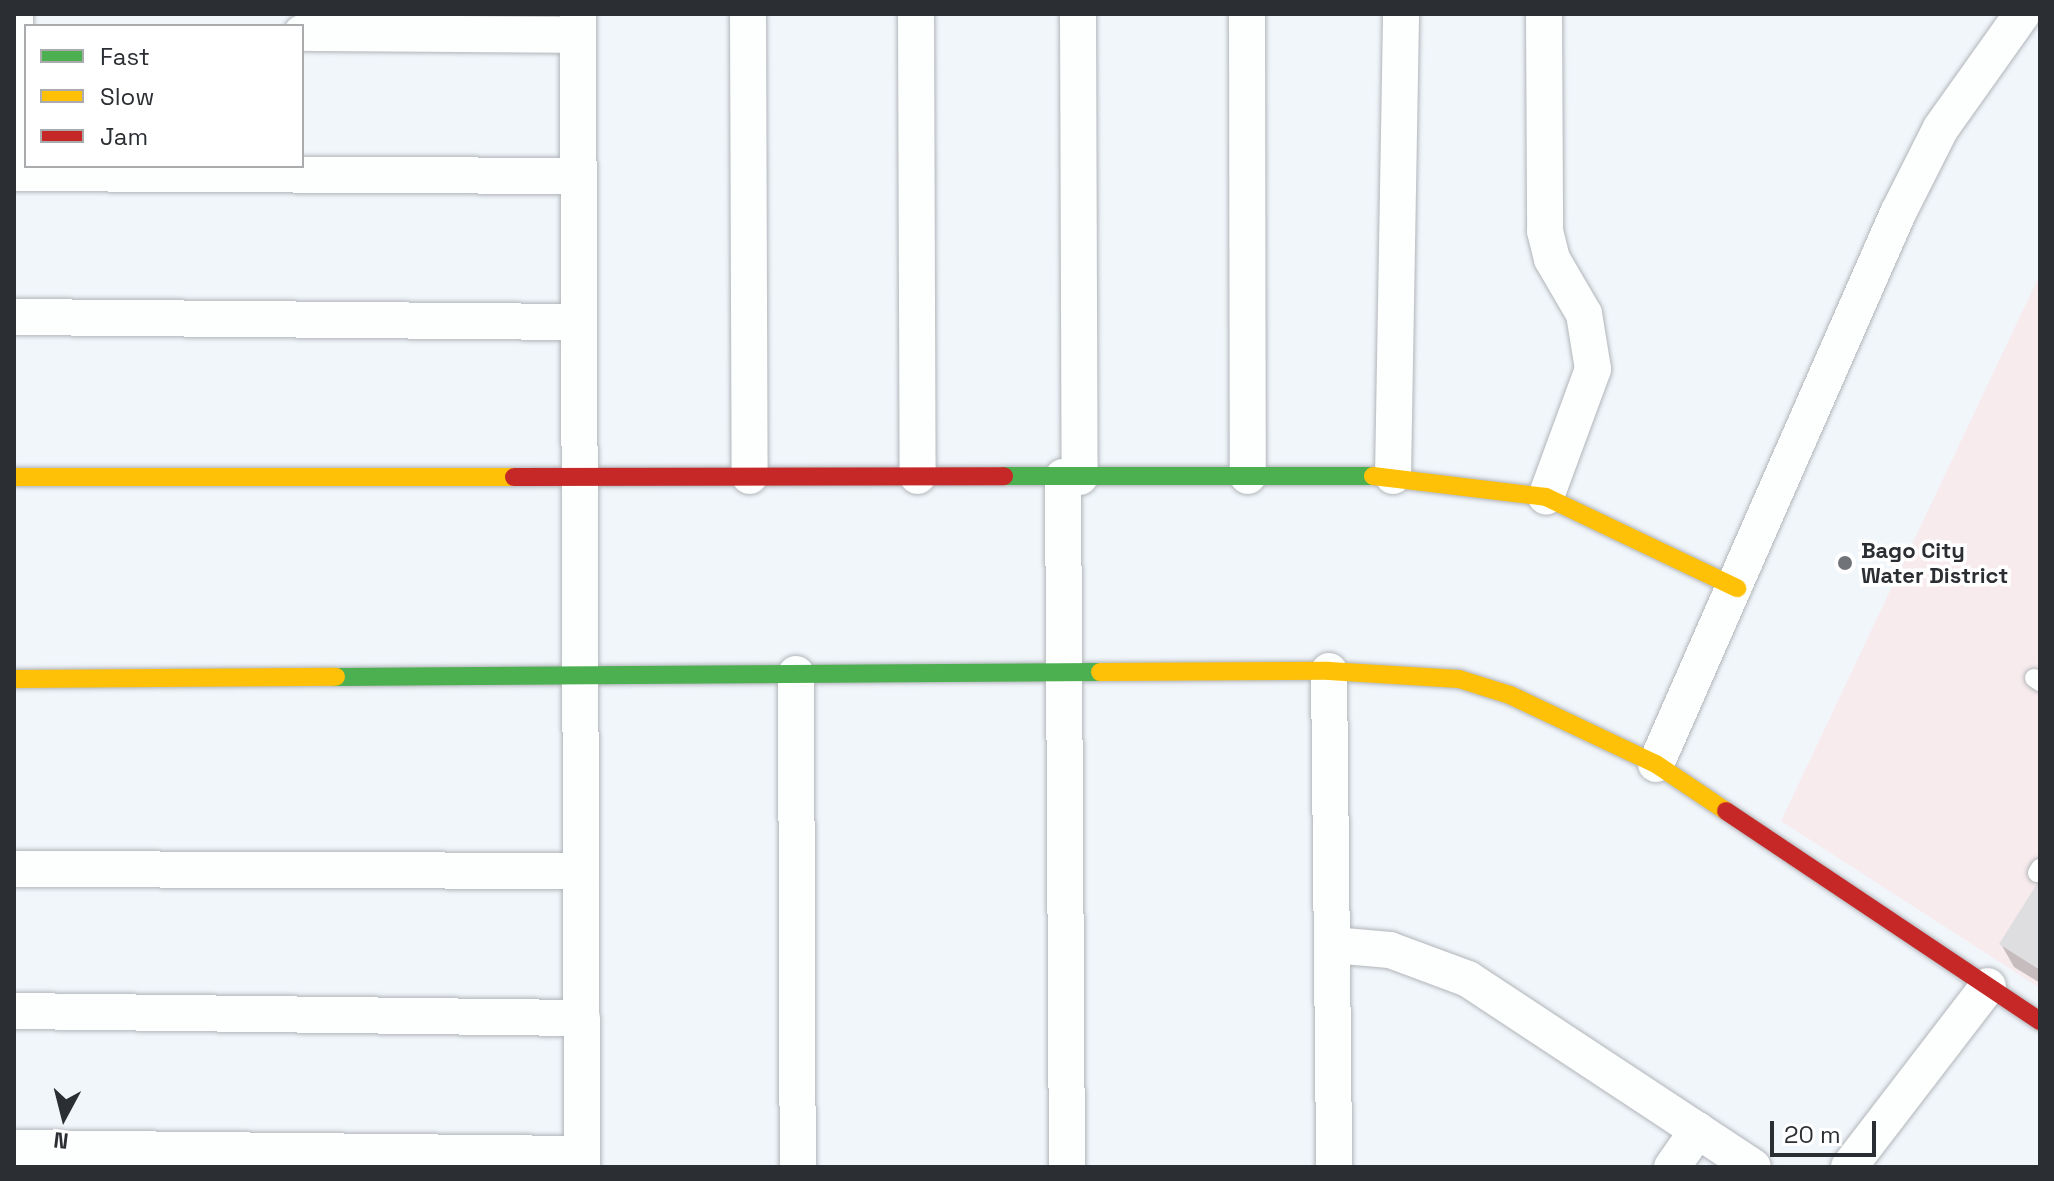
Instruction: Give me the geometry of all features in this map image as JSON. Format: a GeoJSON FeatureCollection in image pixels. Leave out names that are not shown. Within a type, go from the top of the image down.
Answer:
{"type":"FeatureCollection","features":[{"type":"Feature","properties":{"kind":"street"},"geometry":{"type":"LineString","coordinates":[[15,14],[15,173],[577,176]]}},
{"type":"Feature","properties":{"kind":"street"},"geometry":{"type":"LineString","coordinates":[[748,14],[750,476]]}},
{"type":"Feature","properties":{"kind":"street"},"geometry":{"type":"LineString","coordinates":[[916,14],[918,476]]}},
{"type":"Feature","properties":{"kind":"street"},"geometry":{"type":"LineString","coordinates":[[1067,1167],[1061,673],[1071,477],[1078,14]]}},
{"type":"Feature","properties":{"kind":"street"},"geometry":{"type":"LineString","coordinates":[[1247,14],[1248,476]]}},
{"type":"Feature","properties":{"kind":"street"},"geometry":{"type":"LineString","coordinates":[[1393,476],[1401,14]]}},
{"type":"Feature","properties":{"kind":"street"},"geometry":{"type":"LineString","coordinates":[[1544,14],[1545,231],[1552,259],[1584,314],[1593,342],[1593,369],[1587,399],[1546,497]]}},
{"type":"Feature","properties":{"kind":"street"},"geometry":{"type":"LineString","coordinates":[[1656,764],[1737,588],[1905,199],[1941,128],[2022,14]]}},
{"type":"Feature","properties":{"kind":"street"},"geometry":{"type":"LineString","coordinates":[[14,1148],[582,1161],[576,322],[578,24],[304,33]]}},
{"type":"Feature","properties":{"kind":"street"},"geometry":{"type":"LineString","coordinates":[[14,317],[576,322]]}},
{"type":"Feature","properties":{"kind":"street"},"geometry":{"type":"LineString","coordinates":[[14,477],[1393,476],[1546,497],[1737,588]]}},
{"type":"Feature","properties":{"kind":"street"},"geometry":{"type":"LineString","coordinates":[[1329,671],[1334,1167]]}},
{"type":"Feature","properties":{"kind":"street"},"geometry":{"type":"LineString","coordinates":[[14,679],[1329,671],[1459,679],[1510,695],[1656,764],[2040,1021]]}},
{"type":"Feature","properties":{"kind":"street"},"geometry":{"type":"LineString","coordinates":[[796,674],[798,1167]]}},
{"type":"Feature","properties":{"kind":"street"},"geometry":{"type":"LineString","coordinates":[[14,869],[581,871]]}},
{"type":"Feature","properties":{"kind":"street"},"geometry":{"type":"LineString","coordinates":[[1333,945],[1390,950],[1468,979],[1753,1167]]}},
{"type":"Feature","properties":{"kind":"street"},"geometry":{"type":"LineString","coordinates":[[1849,1167],[1988,986]]}},
{"type":"Feature","properties":{"kind":"street"},"geometry":{"type":"LineString","coordinates":[[14,1011],[582,1018]]}},
{"type":"Feature","properties":{"kind":"street"},"geometry":{"type":"LineString","coordinates":[[1672,1167],[1698,1130]]}},
{"type":"Feature","properties":{"kind":"shaded area"},"geometry":{"type":"Polygon","coordinates":[[[2040,274],[2040,988],[1781,821],[2040,274]]]}},
{"type":"Feature","properties":{"kind":"building"},"geometry":{"type":"Polygon","coordinates":[[[2040,879],[2040,970],[1999,944],[2040,879]]]}},
{"type":"Feature","properties":{"kind":"traffic: fast"},"geometry":{"type":"LineString","coordinates":[[1004,476],[1373,476]]}},
{"type":"Feature","properties":{"kind":"traffic: fast"},"geometry":{"type":"LineString","coordinates":[[336,677],[1100,672]]}},
{"type":"Feature","properties":{"kind":"traffic: slow"},"geometry":{"type":"LineString","coordinates":[[1373,476],[1546,497],[1737,588]]}},
{"type":"Feature","properties":{"kind":"traffic: slow"},"geometry":{"type":"LineString","coordinates":[[14,477],[514,477]]}},
{"type":"Feature","properties":{"kind":"traffic: slow"},"geometry":{"type":"LineString","coordinates":[[1100,672],[1329,671],[1459,679],[1510,695],[1656,764],[1726,811]]}},
{"type":"Feature","properties":{"kind":"traffic: slow"},"geometry":{"type":"LineString","coordinates":[[14,679],[336,677]]}},
{"type":"Feature","properties":{"kind":"traffic: jam"},"geometry":{"type":"LineString","coordinates":[[514,477],[1004,476]]}},
{"type":"Feature","properties":{"kind":"traffic: jam"},"geometry":{"type":"LineString","coordinates":[[1726,811],[2040,1021]]}},
{"type":"Feature","properties":{"kind":"place","name":"Bago City Water District"},"geometry":{"type":"Point","coordinates":[1845,563]}}]}
